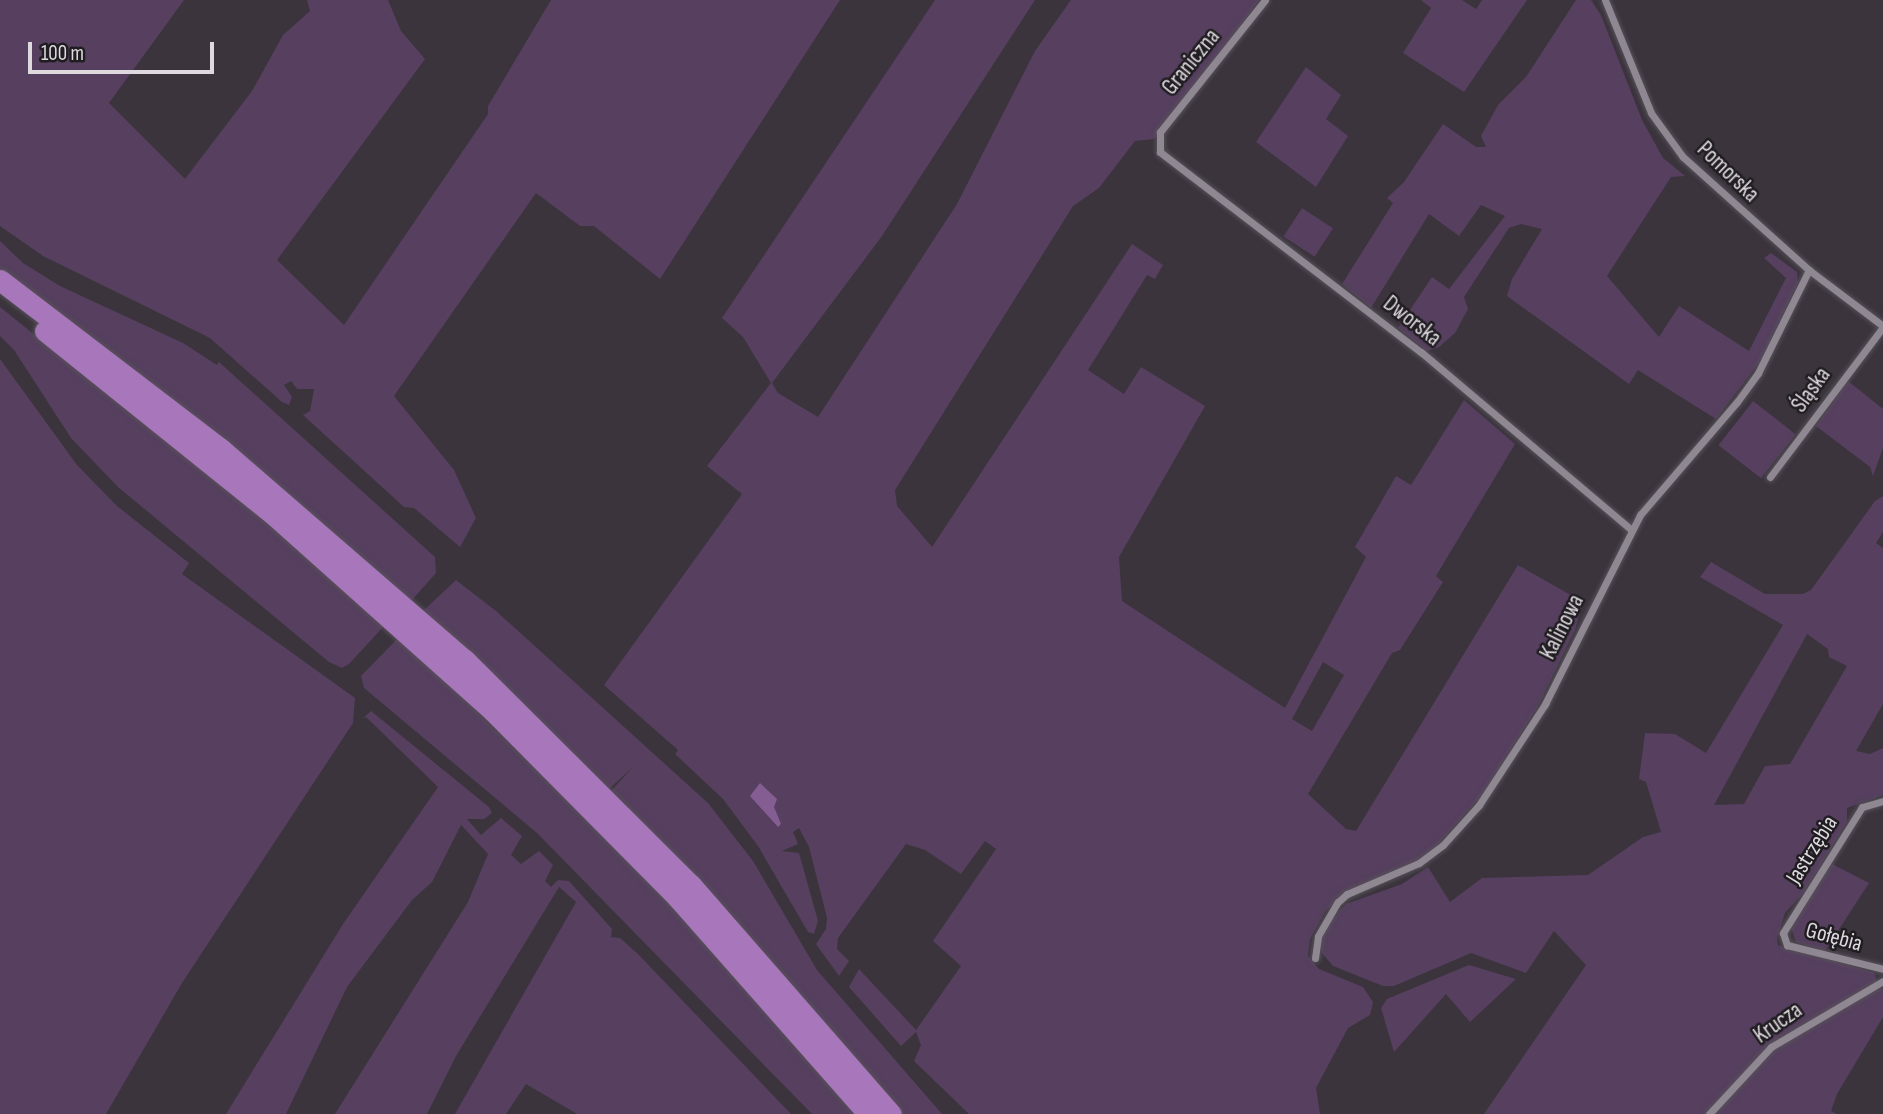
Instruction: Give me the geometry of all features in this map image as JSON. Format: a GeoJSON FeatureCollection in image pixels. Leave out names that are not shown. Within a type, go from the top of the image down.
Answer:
{"type":"FeatureCollection","features":[{"type":"Feature","properties":{"kind":"main road"},"geometry":{"type":"LineString","coordinates":[[0,280],[241,465],[465,660],[691,885],[891,1114]]}},
{"type":"Feature","properties":{"kind":"main road"},"geometry":{"type":"LineString","coordinates":[[0,294],[275,516],[475,694],[677,897],[868,1114]]}},
{"type":"Feature","properties":{"kind":"street","name":"Graniczna"},"geometry":{"type":"LineString","coordinates":[[1160,152],[1160,132],[1265,0]]}},
{"type":"Feature","properties":{"kind":"street","name":"Pomorska"},"geometry":{"type":"LineString","coordinates":[[1605,0],[1651,113],[1673,145],[1713,188],[1809,270],[1883,326]]}},
{"type":"Feature","properties":{"kind":"street","name":"Dworska"},"geometry":{"type":"LineString","coordinates":[[1160,152],[1421,352],[1632,530]]}},
{"type":"Feature","properties":{"kind":"street","name":"Kalinowa"},"geometry":{"type":"LineString","coordinates":[[1315,958],[1323,925],[1347,894],[1419,863],[1444,845],[1479,805],[1545,704],[1632,530],[1751,383],[1809,270]]}},
{"type":"Feature","properties":{"kind":"street","name":"Śląska"},"geometry":{"type":"LineString","coordinates":[[1770,477],[1883,326]]}},
{"type":"Feature","properties":{"kind":"street","name":"Jastrzębia"},"geometry":{"type":"LineString","coordinates":[[1783,933],[1862,807],[1883,801]]}},
{"type":"Feature","properties":{"kind":"street","name":"Gołębia"},"geometry":{"type":"LineString","coordinates":[[1783,933],[1787,945],[1883,969]]}},
{"type":"Feature","properties":{"kind":"street","name":"Krucza"},"geometry":{"type":"LineString","coordinates":[[1709,1114],[1771,1047],[1883,981]]}},
{"type":"Feature","properties":{"kind":"shaded area"},"geometry":{"type":"Polygon","coordinates":[[[0,0],[184,0],[109,103],[185,179],[252,91],[283,35],[310,11],[307,0],[388,0],[401,31],[425,59],[277,260],[344,325],[488,114],[488,106],[551,0],[840,0],[660,279],[594,226],[580,226],[536,193],[394,396],[454,470],[476,518],[460,547],[414,508],[404,507],[303,415],[310,411],[314,389],[297,389],[291,381],[284,385],[292,397],[289,405],[282,402],[210,338],[43,256],[0,226],[0,0]]]}},
{"type":"Feature","properties":{"kind":"shaded area"},"geometry":{"type":"Polygon","coordinates":[[[935,0],[1035,0],[882,236],[772,383],[778,393],[818,417],[957,204],[1035,51],[1071,0],[1259,0],[1169,125],[1154,139],[1135,141],[1099,188],[1073,206],[895,490],[897,506],[932,547],[1132,244],[1163,265],[1155,279],[1147,275],[1088,370],[1124,394],[1141,367],[1205,406],[1119,557],[1122,601],[1285,708],[1366,557],[1355,547],[1396,476],[1411,485],[1464,400],[1515,444],[1436,576],[1443,582],[1400,650],[1392,653],[1308,794],[1346,829],[1356,831],[1518,565],[1583,602],[1575,630],[1537,708],[1482,795],[1426,858],[1355,887],[1326,910],[1310,939],[1308,956],[1319,969],[1363,987],[1373,1002],[1370,1015],[1348,1028],[1316,1088],[1320,1114],[969,1114],[914,1061],[921,1045],[916,1032],[901,1046],[849,987],[859,969],[916,1030],[961,966],[933,941],[996,849],[985,841],[961,874],[925,850],[906,844],[838,938],[837,949],[849,961],[839,976],[816,944],[826,929],[827,918],[809,847],[799,828],[793,832],[798,844],[782,851],[799,853],[818,921],[814,934],[808,932],[758,846],[723,799],[675,754],[678,750],[604,685],[742,494],[707,466],[771,383],[743,337],[722,318],[935,0]],[[1323,662],[1292,719],[1312,731],[1344,675],[1323,662]]]}},
{"type":"Feature","properties":{"kind":"shaded area"},"geometry":{"type":"Polygon","coordinates":[[[1421,0],[1462,0],[1476,9],[1482,0],[1527,0],[1464,92],[1403,53],[1431,8],[1421,0]]]}},
{"type":"Feature","properties":{"kind":"shaded area"},"geometry":{"type":"Polygon","coordinates":[[[1576,0],[1591,0],[1601,15],[1642,120],[1663,158],[1685,176],[1671,177],[1607,276],[1659,337],[1679,306],[1749,351],[1786,278],[1764,258],[1771,253],[1797,272],[1798,283],[1761,360],[1716,419],[1638,370],[1629,384],[1507,296],[1512,279],[1542,229],[1521,224],[1509,228],[1464,297],[1468,309],[1455,333],[1439,347],[1427,351],[1398,328],[1432,277],[1449,289],[1505,216],[1481,205],[1459,236],[1429,214],[1371,308],[1342,284],[1393,203],[1387,198],[1404,182],[1443,124],[1476,147],[1486,147],[1481,136],[1498,105],[1526,77],[1576,0]]]}},
{"type":"Feature","properties":{"kind":"shaded area"},"geometry":{"type":"Polygon","coordinates":[[[1306,67],[1341,95],[1326,119],[1348,136],[1316,187],[1256,142],[1306,67]]]}},
{"type":"Feature","properties":{"kind":"shaded area"},"geometry":{"type":"Polygon","coordinates":[[[1302,208],[1333,228],[1315,257],[1283,237],[1302,208]]]}},
{"type":"Feature","properties":{"kind":"shaded area"},"geometry":{"type":"Polygon","coordinates":[[[0,241],[23,263],[60,286],[183,343],[217,365],[219,362],[435,557],[436,573],[411,601],[0,270],[0,241]]]}},
{"type":"Feature","properties":{"kind":"shaded area"},"geometry":{"type":"Polygon","coordinates":[[[0,307],[300,548],[385,625],[349,664],[342,668],[329,662],[118,487],[71,438],[14,350],[0,336],[0,307]]]}},
{"type":"Feature","properties":{"kind":"shaded area"},"geometry":{"type":"Polygon","coordinates":[[[0,359],[77,465],[117,506],[189,563],[182,574],[355,698],[353,723],[182,983],[106,1114],[0,1114],[0,359]]]}},
{"type":"Feature","properties":{"kind":"shaded area"},"geometry":{"type":"Polygon","coordinates":[[[1848,381],[1883,409],[1883,448],[1873,476],[1870,467],[1816,426],[1848,381]]]}},
{"type":"Feature","properties":{"kind":"shaded area"},"geometry":{"type":"Polygon","coordinates":[[[1753,401],[1796,434],[1761,478],[1719,445],[1753,401]]]}},
{"type":"Feature","properties":{"kind":"shaded area"},"geometry":{"type":"Polygon","coordinates":[[[1883,496],[1883,532],[1876,543],[1883,548],[1883,704],[1856,751],[1870,754],[1883,748],[1883,795],[1847,808],[1847,822],[1805,891],[1785,913],[1777,938],[1778,945],[1875,973],[1878,990],[1883,988],[1883,1017],[1837,1094],[1831,1111],[1837,1114],[1484,1114],[1586,965],[1554,931],[1526,973],[1471,953],[1394,986],[1383,986],[1333,966],[1322,953],[1320,941],[1330,922],[1346,904],[1402,884],[1428,867],[1450,902],[1482,878],[1588,875],[1643,837],[1661,832],[1646,782],[1639,779],[1645,733],[1675,734],[1706,753],[1783,625],[1700,577],[1711,562],[1765,594],[1803,594],[1811,590],[1875,501],[1883,496]],[[1807,634],[1714,805],[1744,804],[1765,766],[1790,764],[1847,666],[1829,657],[1828,649],[1807,634]]]}},
{"type":"Feature","properties":{"kind":"shaded area"},"geometry":{"type":"Polygon","coordinates":[[[456,580],[496,611],[708,803],[753,861],[817,970],[942,1114],[902,1114],[611,791],[633,767],[609,789],[422,612],[456,580]]]}},
{"type":"Feature","properties":{"kind":"shaded area"},"geometry":{"type":"Polygon","coordinates":[[[400,636],[669,901],[858,1114],[812,1114],[537,833],[364,688],[361,676],[400,636]]]}},
{"type":"Feature","properties":{"kind":"shaded area"},"geometry":{"type":"Polygon","coordinates":[[[371,711],[489,807],[492,813],[484,819],[467,819],[481,835],[501,818],[522,836],[511,855],[521,864],[539,851],[553,865],[545,881],[551,887],[558,880],[569,881],[612,929],[611,937],[620,938],[638,954],[791,1114],[577,1114],[526,1084],[506,1114],[455,1114],[576,902],[559,887],[456,1056],[427,1114],[335,1114],[468,902],[488,854],[461,825],[432,882],[412,900],[347,987],[286,1114],[226,1114],[343,924],[438,787],[366,717],[362,719],[371,711]]]}},
{"type":"Feature","properties":{"kind":"shaded area"},"geometry":{"type":"Polygon","coordinates":[[[760,783],[777,799],[774,807],[781,824],[778,827],[750,796],[760,783]]]}},
{"type":"Feature","properties":{"kind":"shaded area"},"geometry":{"type":"Polygon","coordinates":[[[1832,864],[1869,883],[1825,951],[1796,942],[1791,928],[1832,864]]]}},
{"type":"Feature","properties":{"kind":"shaded area"},"geometry":{"type":"Polygon","coordinates":[[[1469,965],[1516,979],[1470,1022],[1446,994],[1394,1052],[1381,1008],[1387,999],[1469,965]]]}}]}
